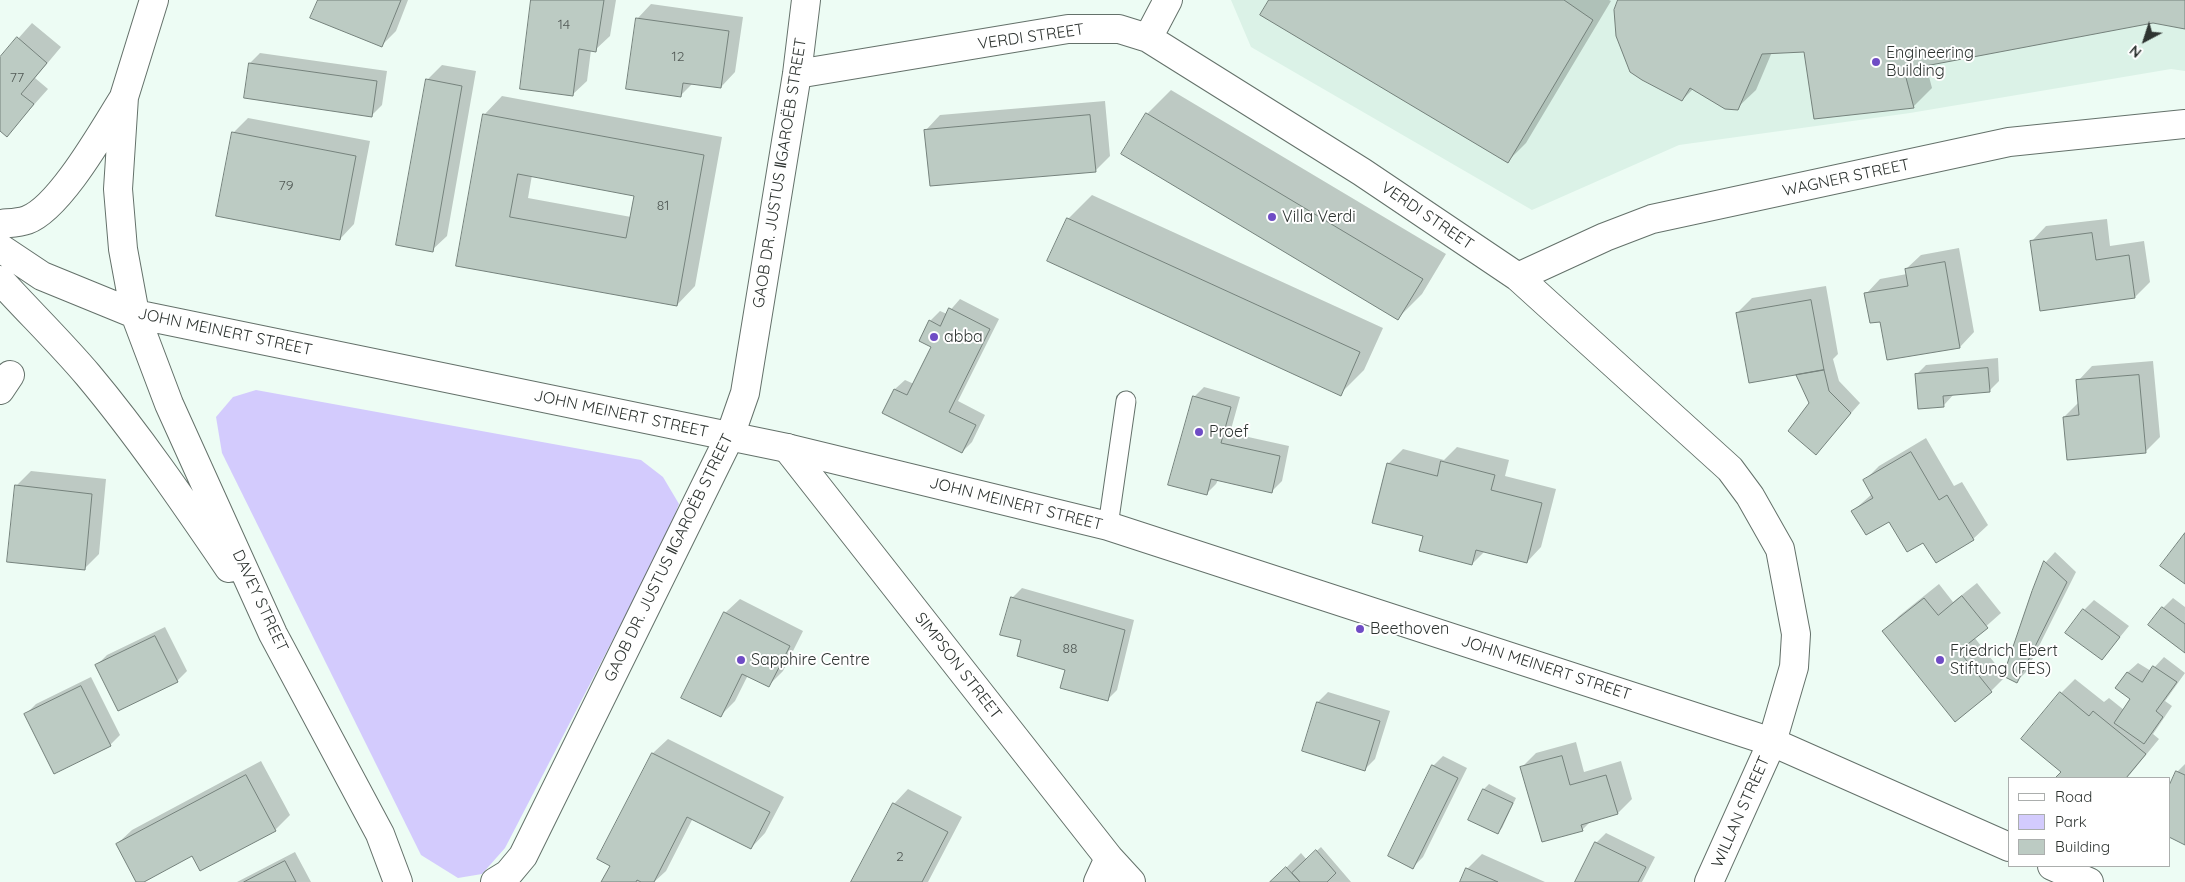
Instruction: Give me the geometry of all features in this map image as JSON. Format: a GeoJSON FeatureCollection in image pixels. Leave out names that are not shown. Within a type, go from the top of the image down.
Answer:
{"type":"FeatureCollection","features":[{"type":"Feature","properties":{"kind":"street"},"geometry":{"type":"LineString","coordinates":[[0,224],[27,220],[52,202],[79,167],[124,97],[154,0]]}},
{"type":"Feature","properties":{"kind":"street","name":"GAOB DR. JUSTUS ǁGAROËB STREET"},"geometry":{"type":"LineString","coordinates":[[495,882],[508,874],[523,856],[730,436],[745,393],[797,74],[806,0]]}},
{"type":"Feature","properties":{"kind":"street"},"geometry":{"type":"LineString","coordinates":[[1148,38],[1168,0]]}},
{"type":"Feature","properties":{"kind":"street","name":"VERDI STREET"},"geometry":{"type":"LineString","coordinates":[[797,74],[1068,29],[1119,29],[1148,38],[1362,172],[1518,277],[1730,470],[1750,496],[1780,549],[1796,634],[1794,667],[1772,742]]}},
{"type":"Feature","properties":{"kind":"street","name":"DAVEY STREET"},"geometry":{"type":"LineString","coordinates":[[124,97],[118,189],[123,249],[135,314],[169,404],[274,634],[380,834],[398,882]]}},
{"type":"Feature","properties":{"kind":"street","name":"WAGNER STREET"},"geometry":{"type":"LineString","coordinates":[[1518,277],[1652,219],[2009,142],[2185,124]]}},
{"type":"Feature","properties":{"kind":"street","name":"JOHN MEINERT STREET"},"geometry":{"type":"LineString","coordinates":[[0,248],[42,276],[135,314],[787,448],[1108,526],[1772,742],[2008,847]]}},
{"type":"Feature","properties":{"kind":"street"},"geometry":{"type":"LineString","coordinates":[[0,280],[87,374],[162,470],[274,634]]}},
{"type":"Feature","properties":{"kind":"street","name":"SIMPSON STREET"},"geometry":{"type":"LineString","coordinates":[[787,448],[1104,870],[1131,882]]}},
{"type":"Feature","properties":{"kind":"street","name":"WILLAN STREET"},"geometry":{"type":"LineString","coordinates":[[1709,882],[1772,742]]}},
{"type":"Feature","properties":{"kind":"street"},"geometry":{"type":"LineString","coordinates":[[2054,867],[2089,882]]}},
{"type":"Feature","properties":{"kind":"lane"},"geometry":{"type":"LineString","coordinates":[[1108,526],[1126,401]]}},
{"type":"Feature","properties":{"kind":"shaded area"},"geometry":{"type":"Polygon","coordinates":[[[1231,0],[2185,0],[2185,71],[2171,69],[1910,113],[1679,145],[1532,210],[1251,47],[1231,0]]]}},
{"type":"Feature","properties":{"kind":"green space"},"geometry":{"type":"Polygon","coordinates":[[[256,390],[641,460],[663,477],[679,504],[667,535],[505,848],[482,874],[458,878],[421,855],[222,453],[216,417],[233,397],[256,390]]]}},
{"type":"Feature","properties":{"kind":"building"},"geometry":{"type":"Polygon","coordinates":[[[318,0],[401,0],[382,47],[310,18],[318,0]]]}},
{"type":"Feature","properties":{"kind":"building"},"geometry":{"type":"Polygon","coordinates":[[[531,0],[604,0],[596,52],[579,49],[573,96],[520,89],[531,0]]]}},
{"type":"Feature","properties":{"kind":"building"},"geometry":{"type":"Polygon","coordinates":[[[1269,0],[1564,0],[1593,20],[1508,163],[1260,15],[1269,0]]]}},
{"type":"Feature","properties":{"kind":"building","name":"Engineering Building"},"geometry":{"type":"Polygon","coordinates":[[[1618,0],[2185,0],[2185,29],[2153,23],[1904,70],[1914,108],[1814,119],[1804,52],[1762,54],[1738,110],[1725,109],[1690,88],[1682,101],[1642,80],[1630,72],[1616,36],[1614,10],[1618,0]]]}},
{"type":"Feature","properties":{"kind":"building"},"geometry":{"type":"Polygon","coordinates":[[[636,18],[729,31],[721,88],[683,83],[681,97],[626,89],[636,18]]]}},
{"type":"Feature","properties":{"kind":"building"},"geometry":{"type":"Polygon","coordinates":[[[17,37],[47,63],[21,94],[34,104],[7,137],[0,131],[0,57],[17,37]]]}},
{"type":"Feature","properties":{"kind":"building"},"geometry":{"type":"Polygon","coordinates":[[[249,63],[377,81],[372,117],[244,98],[249,63]]]}},
{"type":"Feature","properties":{"kind":"building"},"geometry":{"type":"Polygon","coordinates":[[[426,79],[462,86],[433,252],[396,245],[426,79]]]}},
{"type":"Feature","properties":{"kind":"building","name":"Villa Verdi"},"geometry":{"type":"Polygon","coordinates":[[[1146,113],[1423,279],[1398,320],[1121,154],[1146,113]]]}},
{"type":"Feature","properties":{"kind":"building"},"geometry":{"type":"Polygon","coordinates":[[[483,114],[704,155],[677,306],[456,266],[483,114]],[[518,174],[510,217],[626,238],[634,196],[518,174]]]}},
{"type":"Feature","properties":{"kind":"building"},"geometry":{"type":"Polygon","coordinates":[[[1090,115],[1096,172],[930,186],[924,130],[1090,115]]]}},
{"type":"Feature","properties":{"kind":"building"},"geometry":{"type":"Polygon","coordinates":[[[232,132],[356,156],[340,240],[216,216],[232,132]]]}},
{"type":"Feature","properties":{"kind":"building"},"geometry":{"type":"Polygon","coordinates":[[[1067,218],[1360,352],[1341,396],[1047,261],[1067,218]]]}},
{"type":"Feature","properties":{"kind":"building"},"geometry":{"type":"Polygon","coordinates":[[[2092,233],[2096,260],[2129,255],[2135,298],[2040,311],[2030,241],[2092,233]]]}},
{"type":"Feature","properties":{"kind":"building"},"geometry":{"type":"Polygon","coordinates":[[[1945,262],[1960,348],[1887,360],[1880,322],[1870,323],[1864,293],[1908,286],[1905,269],[1945,262]]]}},
{"type":"Feature","properties":{"kind":"building"},"geometry":{"type":"Polygon","coordinates":[[[1811,300],[1824,370],[1749,383],[1736,313],[1811,300]]]}},
{"type":"Feature","properties":{"kind":"building"},"geometry":{"type":"Polygon","coordinates":[[[949,308],[990,329],[949,412],[976,425],[962,453],[882,413],[894,389],[907,395],[931,347],[919,341],[929,320],[940,326],[949,308]]]}},
{"type":"Feature","properties":{"kind":"building"},"geometry":{"type":"Polygon","coordinates":[[[1988,368],[1990,392],[1943,396],[1944,407],[1918,409],[1915,374],[1988,368]]]}},
{"type":"Feature","properties":{"kind":"building"},"geometry":{"type":"Polygon","coordinates":[[[1824,370],[1829,391],[1851,413],[1816,455],[1788,431],[1809,403],[1796,375],[1824,370]]]}},
{"type":"Feature","properties":{"kind":"building"},"geometry":{"type":"Polygon","coordinates":[[[2139,375],[2146,453],[2067,460],[2063,417],[2079,415],[2076,380],[2139,375]]]}},
{"type":"Feature","properties":{"kind":"building"},"geometry":{"type":"Polygon","coordinates":[[[1193,396],[1231,407],[1221,443],[1280,456],[1272,493],[1211,479],[1207,495],[1168,485],[1193,396]]]}},
{"type":"Feature","properties":{"kind":"building"},"geometry":{"type":"Polygon","coordinates":[[[1911,452],[1939,500],[1947,495],[1974,540],[1936,563],[1923,543],[1907,552],[1889,522],[1866,535],[1851,511],[1873,498],[1863,480],[1911,452]]]}},
{"type":"Feature","properties":{"kind":"building"},"geometry":{"type":"Polygon","coordinates":[[[1441,461],[1495,475],[1491,490],[1542,503],[1527,563],[1476,550],[1472,565],[1419,551],[1423,536],[1372,523],[1387,463],[1437,476],[1441,461]]]}},
{"type":"Feature","properties":{"kind":"building"},"geometry":{"type":"Polygon","coordinates":[[[15,485],[92,494],[85,570],[7,562],[15,485]]]}},
{"type":"Feature","properties":{"kind":"building"},"geometry":{"type":"Polygon","coordinates":[[[2185,533],[2185,584],[2160,566],[2185,533]]]}},
{"type":"Feature","properties":{"kind":"building"},"geometry":{"type":"Polygon","coordinates":[[[2044,561],[2067,582],[2017,683],[2003,676],[2044,561]]]}},
{"type":"Feature","properties":{"kind":"building"},"geometry":{"type":"Polygon","coordinates":[[[1962,596],[1988,628],[1959,651],[1992,692],[1955,722],[1882,631],[1924,598],[1938,615],[1962,596]]]}},
{"type":"Feature","properties":{"kind":"building"},"geometry":{"type":"Polygon","coordinates":[[[1011,597],[1125,630],[1108,701],[1060,688],[1065,670],[1017,656],[1021,640],[1000,635],[1011,597]]]}},
{"type":"Feature","properties":{"kind":"building"},"geometry":{"type":"Polygon","coordinates":[[[2162,607],[2185,624],[2185,653],[2148,625],[2162,607]]]}},
{"type":"Feature","properties":{"kind":"building"},"geometry":{"type":"Polygon","coordinates":[[[2083,609],[2120,637],[2102,660],[2065,633],[2083,609]]]}},
{"type":"Feature","properties":{"kind":"building","name":"Sapphire Centre"},"geometry":{"type":"Polygon","coordinates":[[[724,612],[790,646],[769,687],[742,674],[721,717],[681,698],[724,612]]]}},
{"type":"Feature","properties":{"kind":"building"},"geometry":{"type":"Polygon","coordinates":[[[155,636],[178,682],[118,711],[95,665],[155,636]]]}},
{"type":"Feature","properties":{"kind":"building"},"geometry":{"type":"Polygon","coordinates":[[[2153,666],[2177,682],[2156,711],[2163,717],[2144,744],[2114,723],[2130,699],[2115,688],[2127,672],[2142,682],[2153,666]]]}},
{"type":"Feature","properties":{"kind":"building"},"geometry":{"type":"Polygon","coordinates":[[[81,686],[111,746],[54,774],[24,714],[81,686]]]}},
{"type":"Feature","properties":{"kind":"building"},"geometry":{"type":"Polygon","coordinates":[[[2060,692],[2089,716],[2093,711],[2146,754],[2127,777],[2056,777],[2061,772],[2021,739],[2060,692]]]}},
{"type":"Feature","properties":{"kind":"building"},"geometry":{"type":"Polygon","coordinates":[[[1317,702],[1380,721],[1365,771],[1302,751],[1317,702]]]}},
{"type":"Feature","properties":{"kind":"building"},"geometry":{"type":"Polygon","coordinates":[[[652,753],[770,812],[751,849],[687,817],[654,882],[641,882],[637,880],[636,882],[601,882],[610,866],[597,859],[652,753]]]}},
{"type":"Feature","properties":{"kind":"building"},"geometry":{"type":"Polygon","coordinates":[[[1562,756],[1570,785],[1606,775],[1618,814],[1581,825],[1583,831],[1542,842],[1520,767],[1562,756]]]}},
{"type":"Feature","properties":{"kind":"building"},"geometry":{"type":"Polygon","coordinates":[[[1432,765],[1458,778],[1413,869],[1388,856],[1432,765]]]}},
{"type":"Feature","properties":{"kind":"building"},"geometry":{"type":"Polygon","coordinates":[[[2176,771],[2185,775],[2185,845],[2170,838],[2170,784],[2176,771]]]}},
{"type":"Feature","properties":{"kind":"building"},"geometry":{"type":"Polygon","coordinates":[[[246,775],[276,831],[200,871],[192,856],[144,882],[136,882],[116,844],[246,775]]]}},
{"type":"Feature","properties":{"kind":"building"},"geometry":{"type":"Polygon","coordinates":[[[1483,789],[1513,803],[1498,834],[1468,820],[1483,789]]]}},
{"type":"Feature","properties":{"kind":"building"},"geometry":{"type":"Polygon","coordinates":[[[893,803],[948,832],[922,882],[851,882],[893,803]]]}},
{"type":"Feature","properties":{"kind":"building"},"geometry":{"type":"Polygon","coordinates":[[[1595,842],[1646,867],[1638,882],[1575,882],[1595,842]]]}},
{"type":"Feature","properties":{"kind":"building"},"geometry":{"type":"Polygon","coordinates":[[[1316,850],[1336,873],[1327,882],[1300,882],[1292,873],[1316,850]]]}},
{"type":"Feature","properties":{"kind":"building"},"geometry":{"type":"Polygon","coordinates":[[[285,861],[296,882],[244,882],[285,861]]]}},
{"type":"Feature","properties":{"kind":"building"},"geometry":{"type":"Polygon","coordinates":[[[1286,867],[1300,882],[1270,882],[1286,867]]]}},
{"type":"Feature","properties":{"kind":"building"},"geometry":{"type":"Polygon","coordinates":[[[1466,868],[1498,882],[1460,882],[1466,868]]]}},
{"type":"Feature","properties":{"kind":"place","name":"Engineering Building"},"geometry":{"type":"Point","coordinates":[1876,62]}},
{"type":"Feature","properties":{"kind":"place","name":"Villa Verdi"},"geometry":{"type":"Point","coordinates":[1272,217]}},
{"type":"Feature","properties":{"kind":"place","name":"abba"},"geometry":{"type":"Point","coordinates":[934,337]}},
{"type":"Feature","properties":{"kind":"place","name":"Proef"},"geometry":{"type":"Point","coordinates":[1199,432]}},
{"type":"Feature","properties":{"kind":"place","name":"Beethoven"},"geometry":{"type":"Point","coordinates":[1360,629]}},
{"type":"Feature","properties":{"kind":"place","name":"Sapphire Centre"},"geometry":{"type":"Point","coordinates":[741,660]}},
{"type":"Feature","properties":{"kind":"place","name":"Friedrich Ebert Stiftung (FES)"},"geometry":{"type":"Point","coordinates":[1940,660]}}]}
